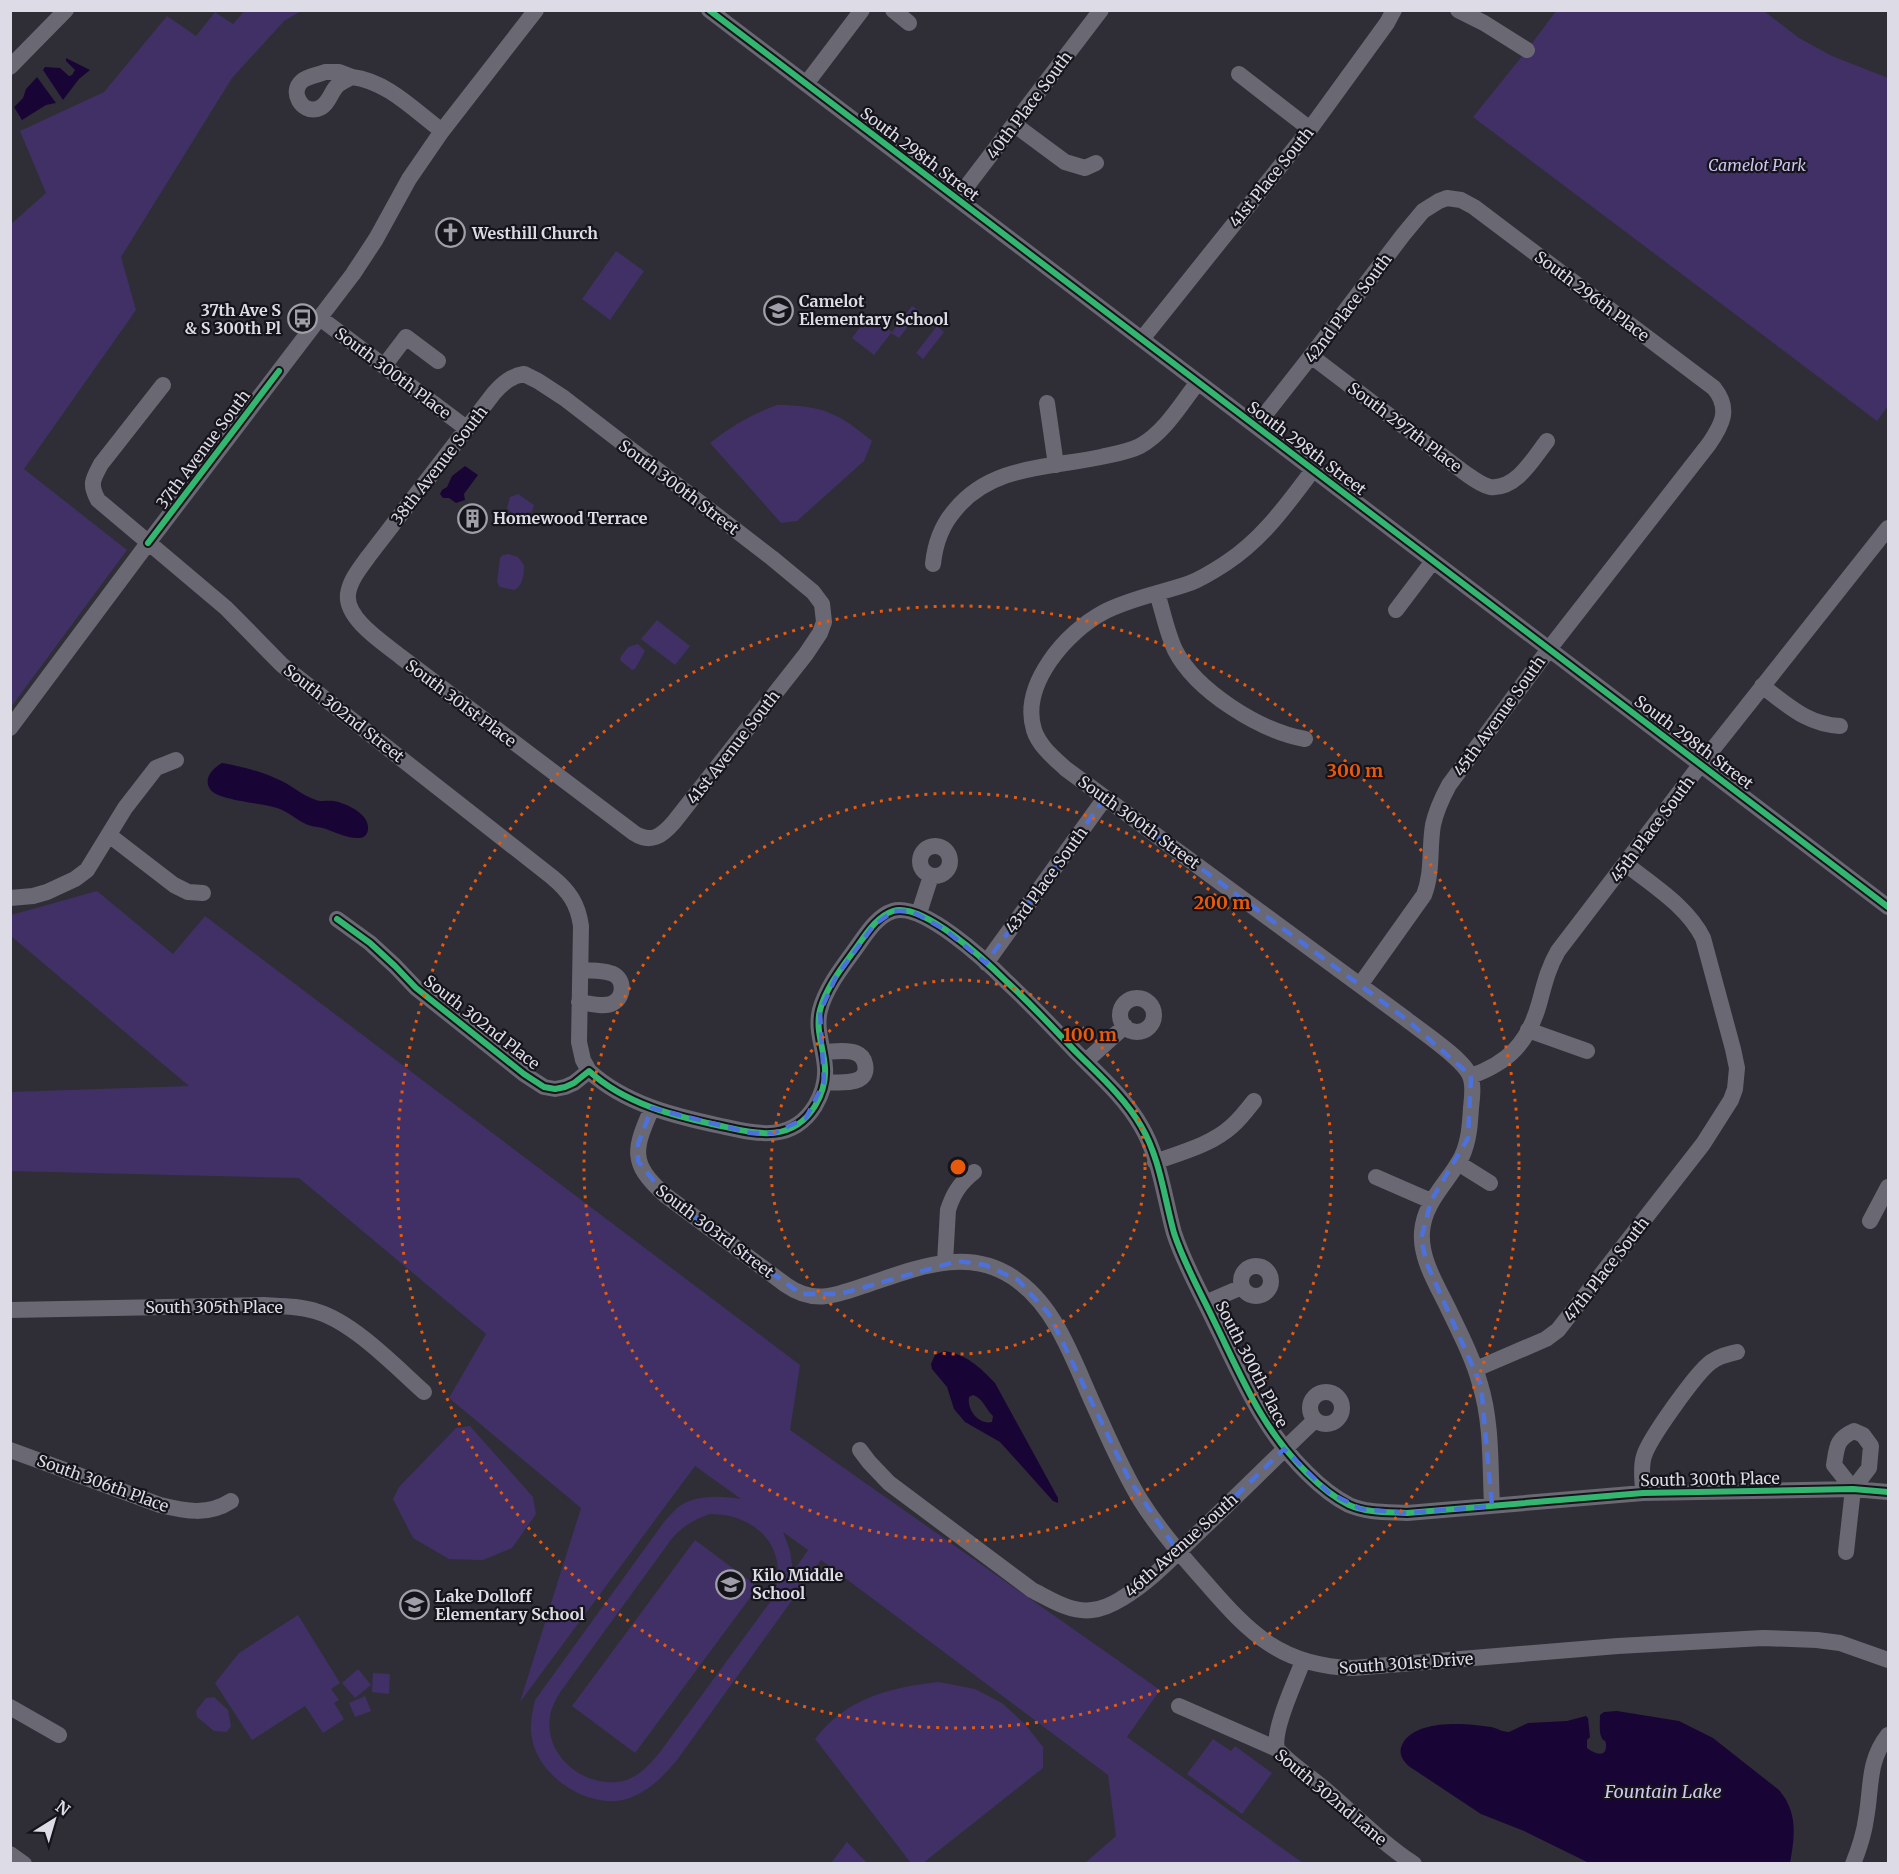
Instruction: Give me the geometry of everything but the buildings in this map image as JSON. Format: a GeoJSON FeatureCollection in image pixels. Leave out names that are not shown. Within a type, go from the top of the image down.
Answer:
{"type":"FeatureCollection","features":[{"type":"Feature","properties":{"kind":"street"},"geometry":{"type":"LineString","coordinates":[[10,67],[66,10]]}},
{"type":"Feature","properties":{"kind":"street","name":"South 298th Street"},"geometry":{"type":"LineString","coordinates":[[709,10],[1888,905]]}},
{"type":"Feature","properties":{"kind":"street"},"geometry":{"type":"LineString","coordinates":[[806,84],[862,10]]}},
{"type":"Feature","properties":{"kind":"street"},"geometry":{"type":"LineString","coordinates":[[894,10],[909,23]]}},
{"type":"Feature","properties":{"kind":"street","name":"40th Place South"},"geometry":{"type":"LineString","coordinates":[[957,199],[1101,10]]}},
{"type":"Feature","properties":{"kind":"street","name":"41st Place South"},"geometry":{"type":"LineString","coordinates":[[1142,339],[1310,129],[1394,10]]}},
{"type":"Feature","properties":{"kind":"street"},"geometry":{"type":"LineString","coordinates":[[1458,10],[1527,50]]}},
{"type":"Feature","properties":{"kind":"street","name":"37th Avenue South"},"geometry":{"type":"LineString","coordinates":[[10,728],[320,318],[372,246],[401,191],[442,131],[530,12]]}},
{"type":"Feature","properties":{"kind":"street"},"geometry":{"type":"LineString","coordinates":[[1239,74],[1310,129]]}},
{"type":"Feature","properties":{"kind":"street"},"geometry":{"type":"LineString","coordinates":[[352,77],[383,87],[442,131]]}},
{"type":"Feature","properties":{"kind":"street"},"geometry":{"type":"LineString","coordinates":[[1014,125],[1065,162],[1084,168],[1096,163]]}},
{"type":"Feature","properties":{"kind":"street","name":"42nd Place South"},"geometry":{"type":"LineString","coordinates":[[1256,426],[1410,226],[1431,206],[1447,198]]}},
{"type":"Feature","properties":{"kind":"street","name":"South 296th Place"},"geometry":{"type":"LineString","coordinates":[[1447,198],[1461,200],[1474,207],[1714,388],[1721,398],[1724,409]]}},
{"type":"Feature","properties":{"kind":"street","name":"South 300th Place"},"geometry":{"type":"LineString","coordinates":[[320,318],[466,428]]}},
{"type":"Feature","properties":{"kind":"street"},"geometry":{"type":"LineString","coordinates":[[384,366],[406,338],[438,361]]}},
{"type":"Feature","properties":{"kind":"street","name":"South 297th Place"},"geometry":{"type":"LineString","coordinates":[[1311,356],[1484,485],[1490,487],[1503,485],[1518,477],[1547,441]]}},
{"type":"Feature","properties":{"kind":"street","name":"South 300th Street"},"geometry":{"type":"LineString","coordinates":[[513,376],[528,375],[549,388],[772,558],[813,592],[822,604],[824,622]]}},
{"type":"Feature","properties":{"kind":"street","name":"38th Avenue South"},"geometry":{"type":"LineString","coordinates":[[368,557],[494,393],[513,376]]}},
{"type":"Feature","properties":{"kind":"street"},"geometry":{"type":"LineString","coordinates":[[933,564],[934,550],[944,525],[970,494],[1005,475],[1125,452],[1142,445],[1162,428],[1197,382]]}},
{"type":"Feature","properties":{"kind":"street","name":"South 302nd Street"},"geometry":{"type":"LineString","coordinates":[[163,385],[101,464],[92,483],[92,490],[98,500],[226,608],[282,665],[563,886],[572,896],[581,926],[580,970]]}},
{"type":"Feature","properties":{"kind":"street"},"geometry":{"type":"LineString","coordinates":[[1047,404],[1056,465]]}},
{"type":"Feature","properties":{"kind":"street","name":"45th Avenue South"},"geometry":{"type":"LineString","coordinates":[[1360,985],[1424,895],[1429,879],[1435,816],[1449,785],[1549,649],[1704,451],[1719,428],[1724,409]]}},
{"type":"Feature","properties":{"kind":"street"},"geometry":{"type":"LineString","coordinates":[[1305,739],[1282,733],[1254,721],[1198,680],[1174,648],[1156,593],[1192,582],[1238,556],[1270,525],[1313,470]]}},
{"type":"Feature","properties":{"kind":"street","name":"45th Place South"},"geometry":{"type":"LineString","coordinates":[[1471,1076],[1503,1061],[1517,1048],[1528,1030],[1554,958],[1701,764],[1887,532]]}},
{"type":"Feature","properties":{"kind":"street","name":"South 301st Place"},"geometry":{"type":"LineString","coordinates":[[368,557],[354,578],[348,595],[352,611],[365,628],[623,825]]}},
{"type":"Feature","properties":{"kind":"street"},"geometry":{"type":"LineString","coordinates":[[1396,610],[1433,561]]}},
{"type":"Feature","properties":{"kind":"street","name":"South 300th Street"},"geometry":{"type":"LineString","coordinates":[[1156,593],[1124,603],[1103,613],[1067,640],[1044,670],[1038,683],[1032,706],[1034,731],[1040,742],[1066,769],[1360,985],[1448,1052],[1471,1076]]}},
{"type":"Feature","properties":{"kind":"street","name":"41st Avenue South"},"geometry":{"type":"LineString","coordinates":[[623,825],[646,839],[657,838],[665,832],[806,654],[820,633],[824,622]]}},
{"type":"Feature","properties":{"kind":"street"},"geometry":{"type":"LineString","coordinates":[[1762,686],[1808,720],[1840,726]]}},
{"type":"Feature","properties":{"kind":"street"},"geometry":{"type":"LineString","coordinates":[[10,898],[47,892],[75,879],[87,870],[125,808],[156,768],[176,760]]}},
{"type":"Feature","properties":{"kind":"street","name":"43rd Place South"},"geometry":{"type":"LineString","coordinates":[[986,963],[1105,798]]}},
{"type":"Feature","properties":{"kind":"street"},"geometry":{"type":"LineString","coordinates":[[109,835],[174,885],[188,892],[203,893]]}},
{"type":"Feature","properties":{"kind":"street","name":"47th Place South"},"geometry":{"type":"LineString","coordinates":[[1476,1369],[1546,1339],[1565,1322],[1708,1137],[1731,1100],[1735,1089],[1737,1076],[1734,1049],[1708,954],[1698,929],[1677,905],[1626,864]]}},
{"type":"Feature","properties":{"kind":"street"},"geometry":{"type":"LineString","coordinates":[[579,1002],[610,1004],[619,998],[622,988],[618,978],[609,972],[580,970],[579,1002],[579,1042],[583,1060],[589,1071],[602,1081],[652,1108],[685,1119],[751,1133],[774,1133],[791,1129],[806,1118],[818,1101],[824,1082],[825,1066],[818,1025],[820,1012],[828,992],[844,964],[874,925],[894,911],[919,913],[931,876]]}},
{"type":"Feature","properties":{"kind":"street","name":"South 300th Place"},"geometry":{"type":"LineString","coordinates":[[919,913],[944,928],[1008,982],[1086,1061],[1132,1113],[1149,1141],[1185,1261],[1261,1417],[1284,1449],[1305,1472],[1340,1500],[1361,1509],[1377,1512],[1407,1512],[1643,1493],[1853,1490],[1888,1492]]}},
{"type":"Feature","properties":{"kind":"street","name":"South 302nd Place"},"geometry":{"type":"LineString","coordinates":[[338,919],[370,943],[417,988],[524,1074],[544,1087],[555,1089],[565,1087],[589,1071]]}},
{"type":"Feature","properties":{"kind":"street"},"geometry":{"type":"LineString","coordinates":[[1086,1061],[1125,1026]]}},
{"type":"Feature","properties":{"kind":"street"},"geometry":{"type":"LineString","coordinates":[[1528,1030],[1587,1051]]}},
{"type":"Feature","properties":{"kind":"street"},"geometry":{"type":"LineString","coordinates":[[823,1052],[854,1052],[863,1058],[866,1067],[862,1077],[854,1082],[824,1082]]}},
{"type":"Feature","properties":{"kind":"street"},"geometry":{"type":"LineString","coordinates":[[1471,1076],[1472,1096],[1468,1138],[1458,1163],[1431,1201],[1422,1230],[1423,1251],[1476,1369],[1485,1404],[1492,1506]]}},
{"type":"Feature","properties":{"kind":"street"},"geometry":{"type":"LineString","coordinates":[[1155,1161],[1218,1137],[1232,1126],[1254,1101]]}},
{"type":"Feature","properties":{"kind":"street","name":"South 303rd Street"},"geometry":{"type":"LineString","coordinates":[[652,1108],[637,1152],[638,1161],[647,1178],[664,1195],[801,1294],[827,1296],[945,1262]]}},
{"type":"Feature","properties":{"kind":"street"},"geometry":{"type":"LineString","coordinates":[[1458,1163],[1490,1183]]}},
{"type":"Feature","properties":{"kind":"street"},"geometry":{"type":"LineString","coordinates":[[945,1262],[948,1210],[959,1186],[974,1172]]}},
{"type":"Feature","properties":{"kind":"street"},"geometry":{"type":"LineString","coordinates":[[1376,1177],[1431,1201]]}},
{"type":"Feature","properties":{"kind":"street"},"geometry":{"type":"LineString","coordinates":[[1870,1221],[1888,1187]]}},
{"type":"Feature","properties":{"kind":"street","name":"South 301st Drive"},"geometry":{"type":"LineString","coordinates":[[945,1262],[969,1261],[998,1269],[1018,1281],[1039,1300],[1058,1330],[1129,1479],[1148,1511],[1178,1552],[1254,1634],[1275,1648],[1303,1661],[1326,1667],[1353,1668],[1618,1646],[1763,1638],[1840,1643],[1888,1660]]}},
{"type":"Feature","properties":{"kind":"street"},"geometry":{"type":"LineString","coordinates":[[1205,1303],[1242,1287]]}},
{"type":"Feature","properties":{"kind":"street","name":"South 305th Place"},"geometry":{"type":"LineString","coordinates":[[10,1310],[264,1305],[294,1307],[319,1312],[341,1323],[424,1392]]}},
{"type":"Feature","properties":{"kind":"street"},"geometry":{"type":"LineString","coordinates":[[1643,1493],[1642,1463],[1654,1435],[1704,1368],[1716,1359],[1737,1352]]}},
{"type":"Feature","properties":{"kind":"street","name":"46th Avenue South"},"geometry":{"type":"LineString","coordinates":[[860,1450],[889,1483],[1032,1590],[1074,1609],[1090,1611],[1104,1608],[1142,1584],[1315,1419]]}},
{"type":"Feature","properties":{"kind":"street","name":"South 306th Place"},"geometry":{"type":"LineString","coordinates":[[10,1450],[176,1509],[205,1511],[221,1507],[231,1501]]}},
{"type":"Feature","properties":{"kind":"street"},"geometry":{"type":"LineString","coordinates":[[1846,1552],[1853,1490]]}},
{"type":"Feature","properties":{"kind":"street"},"geometry":{"type":"LineString","coordinates":[[1277,1749],[1275,1742],[1280,1722],[1303,1661]]}},
{"type":"Feature","properties":{"kind":"street","name":"South 302nd Lane"},"geometry":{"type":"LineString","coordinates":[[1179,1706],[1277,1749],[1384,1842],[1414,1863]]}},
{"type":"Feature","properties":{"kind":"street"},"geometry":{"type":"LineString","coordinates":[[10,1707],[59,1735]]}},
{"type":"Feature","properties":{"kind":"street"},"geometry":{"type":"LineString","coordinates":[[1853,1863],[1867,1818],[1873,1763],[1888,1735]]}},
{"type":"Feature","properties":{"kind":"street"},"geometry":{"type":"LineString","coordinates":[[10,1854],[24,1863]]}},
{"type":"Feature","properties":{"kind":"highlighted area"},"geometry":{"type":"Polygon","coordinates":[[[1105,798],[1406,1019],[1471,1076],[1468,1138],[1431,1201],[1421,1239],[1427,1264],[1481,1385],[1492,1506],[1407,1513],[1361,1509],[1328,1492],[1284,1449],[1178,1552],[1129,1479],[1049,1314],[1018,1280],[985,1265],[958,1261],[840,1294],[801,1294],[665,1195],[638,1161],[638,1144],[652,1108],[751,1133],[774,1133],[806,1118],[824,1082],[820,1012],[836,977],[874,925],[894,911],[911,911],[944,929],[986,963],[1105,798]]]}},
{"type":"Feature","properties":{"kind":"green space"},"geometry":{"type":"Polygon","coordinates":[[[245,10],[301,11],[284,21],[232,78],[121,257],[136,310],[24,469],[127,550],[11,707],[11,224],[46,193],[20,131],[104,92],[167,16],[196,36],[215,12],[233,24],[245,10]]]}},
{"type":"Feature","properties":{"kind":"green space","name":"Camelot Park"},"geometry":{"type":"Polygon","coordinates":[[[1556,11],[1764,11],[1799,38],[1832,56],[1888,78],[1888,406],[1877,421],[1473,117],[1556,11]]]}},
{"type":"Feature","properties":{"kind":"green space"},"geometry":{"type":"Polygon","coordinates":[[[616,251],[644,271],[610,320],[582,299],[616,251]]]}},
{"type":"Feature","properties":{"kind":"green space"},"geometry":{"type":"Polygon","coordinates":[[[912,306],[920,311],[899,338],[891,333],[874,355],[852,338],[869,315],[892,332],[912,306]]]}},
{"type":"Feature","properties":{"kind":"green space"},"geometry":{"type":"Polygon","coordinates":[[[937,326],[944,332],[923,359],[916,353],[937,326]]]}},
{"type":"Feature","properties":{"kind":"green space"},"geometry":{"type":"Polygon","coordinates":[[[777,405],[792,405],[829,412],[872,441],[864,461],[797,521],[781,523],[710,443],[742,421],[777,405]]]}},
{"type":"Feature","properties":{"kind":"green space"},"geometry":{"type":"Polygon","coordinates":[[[518,494],[534,505],[527,516],[516,515],[507,508],[510,497],[518,494]]]}},
{"type":"Feature","properties":{"kind":"green space"},"geometry":{"type":"Polygon","coordinates":[[[508,554],[518,557],[524,565],[521,583],[514,590],[500,587],[497,582],[500,558],[508,554]]]}},
{"type":"Feature","properties":{"kind":"green space"},"geometry":{"type":"Polygon","coordinates":[[[657,620],[690,646],[675,665],[641,639],[657,620]]]}},
{"type":"Feature","properties":{"kind":"green space"},"geometry":{"type":"Polygon","coordinates":[[[638,644],[645,651],[635,669],[632,670],[620,658],[628,647],[638,644]]]}},
{"type":"Feature","properties":{"kind":"green space"},"geometry":{"type":"Polygon","coordinates":[[[97,891],[173,954],[205,916],[800,1365],[790,1430],[1160,1690],[1127,1737],[1303,1863],[1085,1863],[1116,1836],[1108,1775],[821,1560],[677,1760],[658,1780],[635,1796],[617,1801],[588,1797],[560,1782],[540,1760],[534,1746],[531,1728],[535,1700],[664,1522],[677,1508],[700,1498],[741,1499],[695,1466],[520,1702],[581,1508],[449,1398],[486,1334],[299,1178],[11,1171],[10,1092],[189,1086],[11,936],[11,915],[97,891]],[[710,1514],[690,1523],[673,1537],[561,1691],[551,1710],[550,1732],[554,1745],[570,1767],[582,1775],[595,1780],[623,1781],[644,1770],[660,1752],[773,1598],[778,1565],[774,1550],[766,1538],[743,1520],[710,1514]],[[783,1532],[790,1551],[793,1572],[808,1550],[783,1532]]]}},
{"type":"Feature","properties":{"kind":"green space"},"geometry":{"type":"Polygon","coordinates":[[[470,1426],[533,1497],[536,1514],[512,1548],[483,1560],[449,1559],[413,1538],[393,1499],[399,1487],[456,1428],[470,1426]]]}},
{"type":"Feature","properties":{"kind":"green space"},"geometry":{"type":"Polygon","coordinates":[[[695,1540],[758,1587],[635,1753],[572,1706],[695,1540]]]}},
{"type":"Feature","properties":{"kind":"green space"},"geometry":{"type":"Polygon","coordinates":[[[298,1615],[340,1683],[331,1689],[339,1700],[334,1703],[344,1719],[323,1733],[305,1706],[252,1740],[215,1683],[239,1653],[298,1615]]]}},
{"type":"Feature","properties":{"kind":"green space"},"geometry":{"type":"Polygon","coordinates":[[[358,1669],[371,1685],[355,1698],[342,1683],[358,1669]]]}},
{"type":"Feature","properties":{"kind":"green space"},"geometry":{"type":"Polygon","coordinates":[[[373,1673],[390,1674],[389,1694],[372,1692],[373,1673]]]}},
{"type":"Feature","properties":{"kind":"green space"},"geometry":{"type":"Polygon","coordinates":[[[939,1682],[975,1689],[1002,1703],[1025,1724],[1043,1747],[1043,1768],[923,1863],[911,1863],[815,1739],[827,1725],[855,1704],[887,1691],[939,1682]]]}},
{"type":"Feature","properties":{"kind":"green space"},"geometry":{"type":"Polygon","coordinates":[[[365,1696],[371,1711],[355,1717],[349,1703],[365,1696]]]}},
{"type":"Feature","properties":{"kind":"green space"},"geometry":{"type":"Polygon","coordinates":[[[214,1697],[228,1710],[231,1726],[227,1732],[214,1731],[197,1717],[196,1711],[206,1698],[214,1697]]]}},
{"type":"Feature","properties":{"kind":"green space"},"geometry":{"type":"Polygon","coordinates":[[[1213,1739],[1231,1751],[1235,1746],[1272,1773],[1242,1814],[1187,1774],[1213,1739]]]}},
{"type":"Feature","properties":{"kind":"green space"},"geometry":{"type":"Polygon","coordinates":[[[847,1842],[867,1863],[831,1863],[847,1842]]]}},
{"type":"Feature","properties":{"kind":"water"},"geometry":{"type":"Polygon","coordinates":[[[66,58],[90,70],[79,79],[63,100],[43,70],[45,67],[60,68],[69,76],[72,75],[75,70],[66,58]]]}},
{"type":"Feature","properties":{"kind":"water"},"geometry":{"type":"Polygon","coordinates":[[[37,77],[56,103],[46,105],[22,120],[14,107],[37,77]]]}},
{"type":"Feature","properties":{"kind":"water"},"geometry":{"type":"Polygon","coordinates":[[[465,466],[478,475],[464,494],[465,500],[456,503],[449,498],[443,498],[440,494],[442,490],[447,487],[452,476],[465,466]]]}},
{"type":"Feature","properties":{"kind":"water"},"geometry":{"type":"Polygon","coordinates":[[[222,763],[269,775],[316,800],[334,801],[350,806],[364,817],[368,827],[367,834],[358,838],[351,837],[308,825],[280,809],[214,793],[208,785],[208,777],[222,763]]]}},
{"type":"Feature","properties":{"kind":"water"},"geometry":{"type":"Polygon","coordinates":[[[944,1351],[966,1358],[995,1383],[1058,1498],[1058,1503],[1053,1501],[1000,1442],[965,1422],[954,1409],[947,1387],[932,1369],[931,1364],[935,1355],[944,1351]],[[973,1395],[969,1397],[970,1407],[975,1416],[982,1421],[992,1422],[993,1416],[973,1395]]]}},
{"type":"Feature","properties":{"kind":"water","name":"Fountain Lake"},"geometry":{"type":"Polygon","coordinates":[[[1617,1711],[1679,1721],[1713,1738],[1779,1790],[1789,1807],[1794,1825],[1790,1863],[1589,1863],[1524,1831],[1481,1814],[1410,1767],[1401,1753],[1403,1743],[1410,1735],[1430,1726],[1469,1724],[1509,1732],[1528,1723],[1567,1721],[1586,1716],[1590,1737],[1587,1740],[1587,1748],[1596,1753],[1602,1753],[1606,1749],[1606,1742],[1600,1734],[1600,1715],[1604,1712],[1617,1711]]]}},
{"type":"Feature","properties":{"kind":"cycle path"},"geometry":{"type":"LineString","coordinates":[[709,10],[1888,907]]}},
{"type":"Feature","properties":{"kind":"cycle path"},"geometry":{"type":"LineString","coordinates":[[148,543],[279,371]]}},
{"type":"Feature","properties":{"kind":"cycle path"},"geometry":{"type":"LineString","coordinates":[[337,919],[370,943],[416,988],[524,1074],[544,1087],[555,1089],[565,1087],[589,1071],[618,1092],[668,1113],[734,1129],[773,1133],[796,1126],[806,1118],[820,1097],[825,1073],[819,1032],[820,1010],[826,993],[840,969],[868,931],[887,913],[906,911],[921,915],[953,935],[997,973],[1111,1087],[1135,1116],[1153,1151],[1174,1233],[1183,1256],[1254,1402],[1277,1439],[1291,1456],[1316,1482],[1343,1502],[1370,1511],[1407,1513],[1643,1493],[1853,1489],[1888,1492]]}},
{"type":"Feature","properties":{"kind":"place","name":"Westhill Church"},"geometry":{"type":"Point","coordinates":[451,233]}},
{"type":"Feature","properties":{"kind":"place","name":"Camelot Elementary School"},"geometry":{"type":"Point","coordinates":[778,310]}},
{"type":"Feature","properties":{"kind":"place","name":"37th Ave S & S 300th Pl"},"geometry":{"type":"Point","coordinates":[302,319]}},
{"type":"Feature","properties":{"kind":"place","name":"Homewood Terrace"},"geometry":{"type":"Point","coordinates":[472,518]}},
{"type":"Feature","properties":{"kind":"place","name":"Kilo Middle School"},"geometry":{"type":"Point","coordinates":[731,1584]}},
{"type":"Feature","properties":{"kind":"place","name":"Lake Dolloff Elementary School"},"geometry":{"type":"Point","coordinates":[414,1605]}}]}
